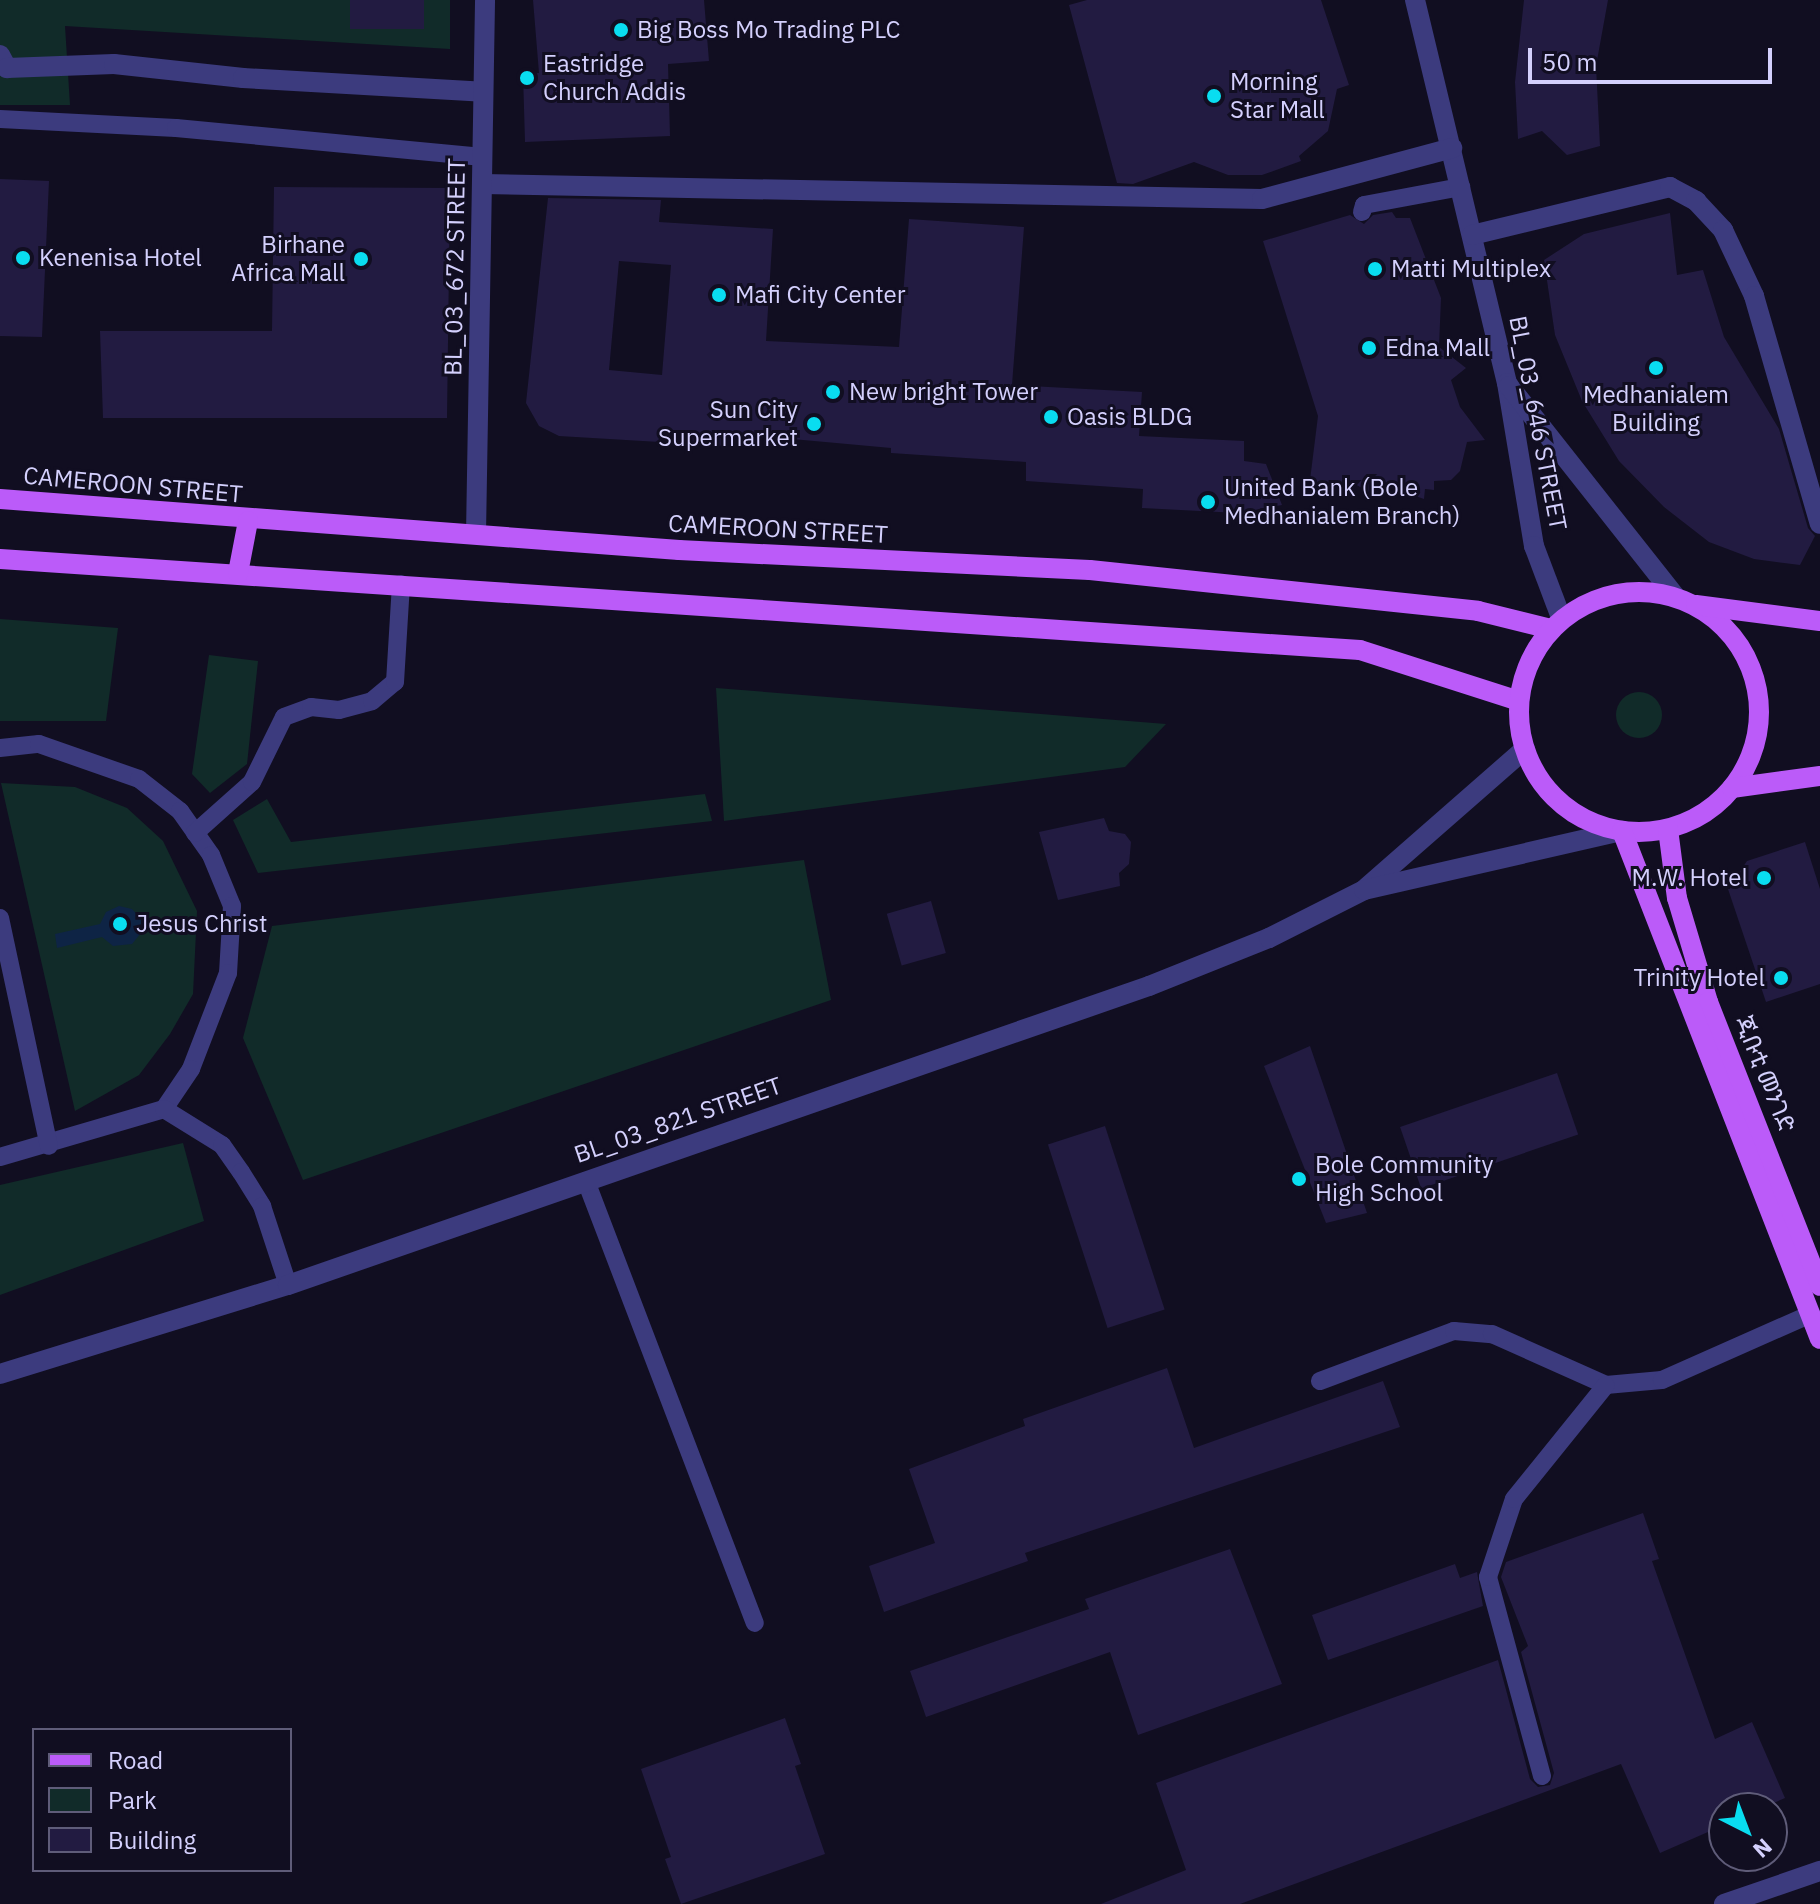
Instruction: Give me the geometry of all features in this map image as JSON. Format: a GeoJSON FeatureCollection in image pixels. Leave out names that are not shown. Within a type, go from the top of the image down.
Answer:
{"type":"FeatureCollection","features":[{"type":"Feature","properties":{"kind":"main road","name":"CAMEROON STREET"},"geometry":{"type":"LineString","coordinates":[[0,499],[248,521],[1090,570],[1478,611],[1557,624]]}},
{"type":"Feature","properties":{"kind":"main road"},"geometry":{"type":"LineString","coordinates":[[238,573],[248,521]]}},
{"type":"Feature","properties":{"kind":"main road"},"geometry":{"type":"LineString","coordinates":[[0,559],[1360,650],[1519,701]]}},
{"type":"Feature","properties":{"kind":"main road"},"geometry":{"type":"LineString","coordinates":[[1696,605],[1741,646],[1756,680],[1760,718],[1752,755],[1732,788],[1713,807],[1668,829],[1622,831],[1586,820],[1555,799],[1533,769],[1525,749],[1519,701],[1529,662],[1557,624],[1608,595],[1642,591],[1675,596],[1696,605],[1820,621]]}},
{"type":"Feature","properties":{"kind":"main road"},"geometry":{"type":"LineString","coordinates":[[1732,788],[1820,776]]}},
{"type":"Feature","properties":{"kind":"main road","name":"ጂቡቲ መንገድ"},"geometry":{"type":"LineString","coordinates":[[1668,829],[1677,898],[1708,1002],[1820,1286]]}},
{"type":"Feature","properties":{"kind":"main road"},"geometry":{"type":"LineString","coordinates":[[1622,831],[1820,1339]]}},
{"type":"Feature","properties":{"kind":"street","name":"BL_03_672 STREET"},"geometry":{"type":"LineString","coordinates":[[476,534],[485,0]]}},
{"type":"Feature","properties":{"kind":"street","name":"BL_03_646 STREET"},"geometry":{"type":"LineString","coordinates":[[1415,0],[1507,383],[1534,546],[1557,624]]}},
{"type":"Feature","properties":{"kind":"street"},"geometry":{"type":"LineString","coordinates":[[2,64],[114,64],[243,78],[483,92]]}},
{"type":"Feature","properties":{"kind":"street"},"geometry":{"type":"LineString","coordinates":[[483,184],[1262,199],[1452,148]]}},
{"type":"Feature","properties":{"kind":"street"},"geometry":{"type":"LineString","coordinates":[[1472,235],[1670,187],[1696,201],[1723,230],[1754,296],[1820,524]]}},
{"type":"Feature","properties":{"kind":"street"},"geometry":{"type":"LineString","coordinates":[[1507,383],[1675,596]]}},
{"type":"Feature","properties":{"kind":"street"},"geometry":{"type":"LineString","coordinates":[[1364,890],[1525,749]]}},
{"type":"Feature","properties":{"kind":"street"},"geometry":{"type":"LineString","coordinates":[[1364,890],[1622,831]]}},
{"type":"Feature","properties":{"kind":"street","name":"BL_03_821 STREET"},"geometry":{"type":"LineString","coordinates":[[0,1374],[288,1285],[1149,986],[1269,938],[1364,890]]}},
{"type":"Feature","properties":{"kind":"street"},"geometry":{"type":"LineString","coordinates":[[1724,1904],[1753,1899],[1820,1871]]}},
{"type":"Feature","properties":{"kind":"lane"},"geometry":{"type":"LineString","coordinates":[[0,119],[176,128],[483,157]]}},
{"type":"Feature","properties":{"kind":"lane"},"geometry":{"type":"LineString","coordinates":[[1362,212],[1364,205],[1461,187]]}},
{"type":"Feature","properties":{"kind":"lane"},"geometry":{"type":"LineString","coordinates":[[195,833],[252,782],[284,717],[311,707],[339,710],[372,701],[395,682],[401,584]]}},
{"type":"Feature","properties":{"kind":"lane"},"geometry":{"type":"LineString","coordinates":[[0,748],[39,744],[139,779],[180,811],[211,855],[232,906],[228,973],[191,1069],[164,1109],[49,1146],[0,1157]]}},
{"type":"Feature","properties":{"kind":"lane"},"geometry":{"type":"LineString","coordinates":[[0,918],[49,1146]]}},
{"type":"Feature","properties":{"kind":"lane"},"geometry":{"type":"LineString","coordinates":[[164,1109],[222,1145],[262,1206],[288,1285]]}},
{"type":"Feature","properties":{"kind":"lane"},"geometry":{"type":"LineString","coordinates":[[586,1181],[755,1623]]}},
{"type":"Feature","properties":{"kind":"lane"},"geometry":{"type":"LineString","coordinates":[[1320,1381],[1454,1331],[1492,1334],[1606,1385],[1662,1380],[1811,1314]]}},
{"type":"Feature","properties":{"kind":"lane"},"geometry":{"type":"LineString","coordinates":[[1542,1776],[1488,1577],[1514,1499],[1606,1385]]}},
{"type":"Feature","properties":{"kind":"green space"},"geometry":{"type":"Polygon","coordinates":[[[0,0],[450,0],[450,49],[65,26],[70,105],[0,105],[0,0]]]}},
{"type":"Feature","properties":{"kind":"green space"},"geometry":{"type":"Polygon","coordinates":[[[0,619],[118,628],[106,721],[0,721],[0,619]]]}},
{"type":"Feature","properties":{"kind":"green space"},"geometry":{"type":"Polygon","coordinates":[[[209,655],[258,661],[247,764],[210,793],[192,774],[209,655]]]}},
{"type":"Feature","properties":{"kind":"green space"},"geometry":{"type":"Polygon","coordinates":[[[716,688],[1166,724],[1125,767],[724,821],[716,688]]]}},
{"type":"Feature","properties":{"kind":"green space"},"geometry":{"type":"Polygon","coordinates":[[[1639,692],[1655,699],[1662,715],[1655,731],[1639,738],[1623,731],[1616,715],[1623,699],[1639,692]]]}},
{"type":"Feature","properties":{"kind":"green space"},"geometry":{"type":"Polygon","coordinates":[[[1,783],[75,787],[127,808],[163,841],[197,911],[193,994],[170,1034],[139,1075],[75,1111],[1,783]]]}},
{"type":"Feature","properties":{"kind":"green space"},"geometry":{"type":"Polygon","coordinates":[[[705,794],[712,821],[258,873],[233,820],[267,799],[291,842],[705,794]]]}},
{"type":"Feature","properties":{"kind":"green space"},"geometry":{"type":"Polygon","coordinates":[[[804,860],[831,1000],[303,1180],[243,1038],[272,926],[804,860]]]}},
{"type":"Feature","properties":{"kind":"green space"},"geometry":{"type":"Polygon","coordinates":[[[183,1143],[204,1221],[0,1295],[0,1185],[183,1143]]]}},
{"type":"Feature","properties":{"kind":"water"},"geometry":{"type":"Polygon","coordinates":[[[119,906],[132,909],[141,919],[141,933],[132,944],[113,946],[102,937],[57,948],[55,934],[100,924],[106,912],[119,906]]]}},
{"type":"Feature","properties":{"kind":"building"},"geometry":{"type":"Polygon","coordinates":[[[350,0],[424,0],[424,29],[350,29],[350,0]]]}},
{"type":"Feature","properties":{"kind":"building"},"geometry":{"type":"Polygon","coordinates":[[[533,0],[704,0],[709,61],[668,64],[670,136],[525,142],[523,74],[539,73],[533,0]]]}},
{"type":"Feature","properties":{"kind":"building","name":"Morning Star Mall"},"geometry":{"type":"Polygon","coordinates":[[[1087,0],[1321,0],[1349,85],[1337,89],[1328,131],[1299,156],[1301,161],[1262,175],[1228,175],[1194,162],[1133,184],[1117,183],[1069,5],[1087,0]]]}},
{"type":"Feature","properties":{"kind":"building"},"geometry":{"type":"Polygon","coordinates":[[[1524,0],[1608,0],[1596,66],[1600,146],[1567,155],[1542,131],[1518,139],[1515,82],[1524,0]]]}},
{"type":"Feature","properties":{"kind":"building","name":"Kenenisa Hotel"},"geometry":{"type":"Polygon","coordinates":[[[0,179],[49,181],[42,337],[0,336],[0,179]]]}},
{"type":"Feature","properties":{"kind":"building","name":"Birhane Africa Mall"},"geometry":{"type":"Polygon","coordinates":[[[274,187],[450,188],[447,418],[103,418],[100,331],[272,331],[274,187]]]}},
{"type":"Feature","properties":{"kind":"building"},"geometry":{"type":"Polygon","coordinates":[[[548,198],[661,200],[659,222],[773,229],[766,341],[899,347],[909,219],[1024,227],[1012,385],[1142,392],[1139,436],[1244,441],[1244,461],[1266,464],[1282,505],[1238,513],[1142,508],[1143,489],[1026,481],[1026,462],[891,453],[891,448],[760,436],[760,448],[559,436],[539,426],[526,403],[548,198]],[[619,261],[609,370],[662,375],[671,265],[619,261]]]}},
{"type":"Feature","properties":{"kind":"building","name":"Edna Mall"},"geometry":{"type":"Polygon","coordinates":[[[1392,212],[1396,218],[1410,218],[1441,298],[1439,347],[1466,368],[1451,380],[1460,407],[1485,440],[1467,442],[1460,471],[1451,480],[1434,481],[1434,490],[1425,489],[1424,499],[1387,486],[1374,495],[1355,484],[1309,488],[1318,416],[1263,241],[1350,215],[1364,224],[1373,215],[1392,212]]]}},
{"type":"Feature","properties":{"kind":"building","name":"Medhanialem Building"},"geometry":{"type":"Polygon","coordinates":[[[1670,213],[1677,275],[1703,270],[1724,337],[1779,429],[1808,528],[1815,536],[1800,565],[1754,559],[1709,542],[1664,507],[1619,461],[1582,401],[1555,335],[1544,260],[1584,234],[1670,213]]]}},
{"type":"Feature","properties":{"kind":"building"},"geometry":{"type":"Polygon","coordinates":[[[1104,818],[1109,831],[1125,834],[1131,842],[1129,864],[1119,873],[1120,886],[1058,900],[1039,832],[1104,818]]]}},
{"type":"Feature","properties":{"kind":"building"},"geometry":{"type":"Polygon","coordinates":[[[1805,842],[1820,889],[1820,984],[1766,1002],[1728,889],[1747,861],[1805,842]]]}},
{"type":"Feature","properties":{"kind":"building"},"geometry":{"type":"Polygon","coordinates":[[[931,901],[946,953],[902,966],[887,914],[931,901]]]}},
{"type":"Feature","properties":{"kind":"building"},"geometry":{"type":"Polygon","coordinates":[[[1310,1046],[1367,1213],[1326,1223],[1264,1066],[1310,1046]]]}},
{"type":"Feature","properties":{"kind":"building"},"geometry":{"type":"Polygon","coordinates":[[[1557,1073],[1578,1134],[1421,1189],[1400,1127],[1557,1073]]]}},
{"type":"Feature","properties":{"kind":"building"},"geometry":{"type":"Polygon","coordinates":[[[1105,1126],[1165,1310],[1108,1328],[1048,1145],[1105,1126]]]}},
{"type":"Feature","properties":{"kind":"building"},"geometry":{"type":"Polygon","coordinates":[[[1167,1368],[1194,1448],[1383,1381],[1400,1427],[1025,1553],[1028,1561],[884,1612],[869,1566],[935,1543],[909,1469],[1025,1426],[1023,1419],[1167,1368]]]}},
{"type":"Feature","properties":{"kind":"building"},"geometry":{"type":"Polygon","coordinates":[[[1643,1513],[1659,1559],[1652,1561],[1715,1739],[1752,1722],[1782,1792],[1708,1792],[1708,1832],[1660,1853],[1621,1764],[1240,1904],[1101,1904],[1186,1870],[1156,1783],[1498,1660],[1530,1779],[1538,1787],[1550,1785],[1554,1773],[1521,1652],[1528,1646],[1501,1577],[1506,1562],[1643,1513]]]}},
{"type":"Feature","properties":{"kind":"building"},"geometry":{"type":"Polygon","coordinates":[[[1230,1549],[1282,1684],[1138,1735],[1110,1652],[926,1717],[910,1671],[1089,1609],[1085,1599],[1230,1549]]]}},
{"type":"Feature","properties":{"kind":"building"},"geometry":{"type":"Polygon","coordinates":[[[1455,1564],[1460,1578],[1477,1572],[1483,1606],[1328,1660],[1312,1615],[1455,1564]]]}},
{"type":"Feature","properties":{"kind":"building"},"geometry":{"type":"Polygon","coordinates":[[[785,1718],[801,1764],[795,1766],[825,1854],[681,1904],[665,1859],[671,1857],[641,1769],[785,1718]]]}},
{"type":"Feature","properties":{"kind":"place","name":"Big Boss Mo Trading PLC"},"geometry":{"type":"Point","coordinates":[621,30]}},
{"type":"Feature","properties":{"kind":"place","name":"Eastridge Church Addis"},"geometry":{"type":"Point","coordinates":[527,78]}},
{"type":"Feature","properties":{"kind":"place","name":"Morning Star Mall"},"geometry":{"type":"Point","coordinates":[1214,96]}},
{"type":"Feature","properties":{"kind":"place","name":"Kenenisa Hotel"},"geometry":{"type":"Point","coordinates":[23,258]}},
{"type":"Feature","properties":{"kind":"place","name":"Birhane Africa Mall"},"geometry":{"type":"Point","coordinates":[361,259]}},
{"type":"Feature","properties":{"kind":"place","name":"Matti Multiplex"},"geometry":{"type":"Point","coordinates":[1375,269]}},
{"type":"Feature","properties":{"kind":"place","name":"Mafi City Center"},"geometry":{"type":"Point","coordinates":[719,295]}},
{"type":"Feature","properties":{"kind":"place","name":"Edna Mall"},"geometry":{"type":"Point","coordinates":[1369,348]}},
{"type":"Feature","properties":{"kind":"place","name":"Medhanialem Building"},"geometry":{"type":"Point","coordinates":[1656,368]}},
{"type":"Feature","properties":{"kind":"place","name":"New bright Tower"},"geometry":{"type":"Point","coordinates":[833,392]}},
{"type":"Feature","properties":{"kind":"place","name":"Oasis BLDG"},"geometry":{"type":"Point","coordinates":[1051,417]}},
{"type":"Feature","properties":{"kind":"place","name":"Sun City Supermarket"},"geometry":{"type":"Point","coordinates":[814,424]}},
{"type":"Feature","properties":{"kind":"place","name":"United Bank (Bole Medhanialem Branch)"},"geometry":{"type":"Point","coordinates":[1208,502]}},
{"type":"Feature","properties":{"kind":"place","name":"M.W. Hotel"},"geometry":{"type":"Point","coordinates":[1764,878]}},
{"type":"Feature","properties":{"kind":"place","name":"Jesus Christ"},"geometry":{"type":"Point","coordinates":[120,924]}},
{"type":"Feature","properties":{"kind":"place","name":"Trinity Hotel"},"geometry":{"type":"Point","coordinates":[1781,978]}},
{"type":"Feature","properties":{"kind":"place","name":"Bole Community High School"},"geometry":{"type":"Point","coordinates":[1299,1179]}}]}
